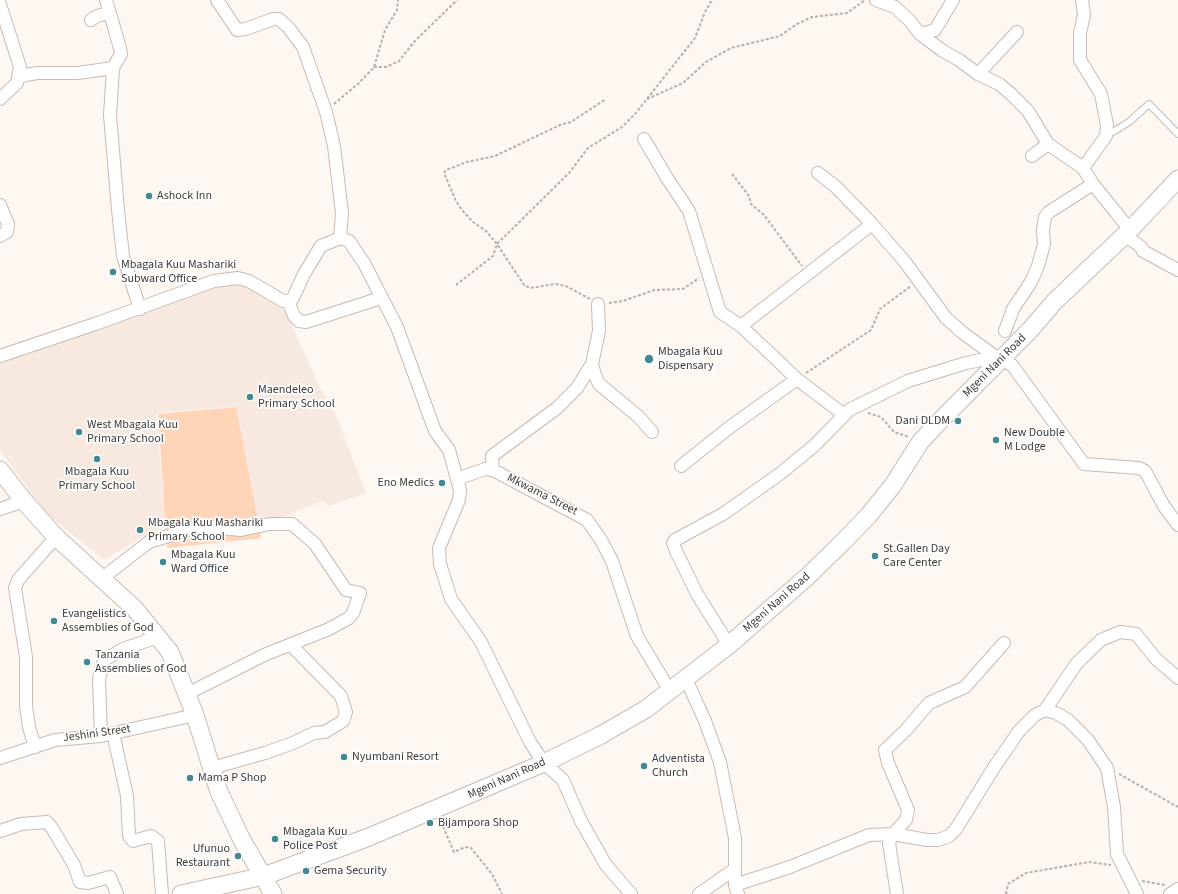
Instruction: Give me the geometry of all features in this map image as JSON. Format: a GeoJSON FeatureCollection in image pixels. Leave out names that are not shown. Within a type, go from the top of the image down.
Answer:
{"type":"FeatureCollection","features":[{"type":"Feature","properties":{"kind":"street"},"geometry":{"type":"LineString","coordinates":[[106,0],[120,48],[120,54],[113,68],[110,115],[123,256],[140,309]]}},
{"type":"Feature","properties":{"kind":"street"},"geometry":{"type":"LineString","coordinates":[[217,0],[237,30],[246,29],[273,19],[280,19],[303,47],[326,112],[334,146],[339,175],[342,213],[340,238]]}},
{"type":"Feature","properties":{"kind":"street"},"geometry":{"type":"LineString","coordinates":[[876,0],[894,7],[920,34],[978,74],[999,84],[1028,111],[1048,144],[1083,168],[1128,233],[1143,251],[1178,270]]}},
{"type":"Feature","properties":{"kind":"street"},"geometry":{"type":"LineString","coordinates":[[920,34],[934,30],[953,0]]}},
{"type":"Feature","properties":{"kind":"street"},"geometry":{"type":"LineString","coordinates":[[1082,0],[1084,15],[1080,33],[1080,60],[1101,94],[1106,118],[1106,136],[1083,168]]}},
{"type":"Feature","properties":{"kind":"street"},"geometry":{"type":"LineString","coordinates":[[0,4],[20,67],[20,76],[13,88],[0,99]]}},
{"type":"Feature","properties":{"kind":"street"},"geometry":{"type":"LineString","coordinates":[[92,20],[97,16],[109,13]]}},
{"type":"Feature","properties":{"kind":"street"},"geometry":{"type":"LineString","coordinates":[[978,74],[1017,32]]}},
{"type":"Feature","properties":{"kind":"street"},"geometry":{"type":"LineString","coordinates":[[20,76],[37,73],[78,73],[113,68]]}},
{"type":"Feature","properties":{"kind":"street"},"geometry":{"type":"LineString","coordinates":[[644,138],[667,178],[689,211],[720,312],[741,326],[797,379],[846,412]]}},
{"type":"Feature","properties":{"kind":"street"},"geometry":{"type":"LineString","coordinates":[[1032,156],[1048,144]]}},
{"type":"Feature","properties":{"kind":"street"},"geometry":{"type":"LineString","coordinates":[[818,173],[835,186],[872,224],[919,280],[946,318],[963,333],[998,358],[1012,365],[1020,374],[1050,420],[1084,464],[1139,468],[1146,471],[1164,506],[1178,525]]}},
{"type":"Feature","properties":{"kind":"street","name":"Mgeni Nani Road"},"geometry":{"type":"LineString","coordinates":[[181,894],[264,876],[435,810],[544,763],[601,736],[646,709],[730,645],[808,576],[869,515],[893,485],[921,441],[998,358],[1031,329],[1054,302],[1128,233],[1178,179]]}},
{"type":"Feature","properties":{"kind":"street"},"geometry":{"type":"LineString","coordinates":[[1005,331],[1013,309],[1032,282],[1038,266],[1044,244],[1043,230],[1045,217],[1050,212],[1093,184]]}},
{"type":"Feature","properties":{"kind":"street"},"geometry":{"type":"LineString","coordinates":[[0,205],[8,224],[8,232],[0,236]]}},
{"type":"Feature","properties":{"kind":"street"},"geometry":{"type":"LineString","coordinates":[[741,326],[872,224]]}},
{"type":"Feature","properties":{"kind":"street"},"geometry":{"type":"LineString","coordinates":[[0,356],[140,309],[171,295],[214,280],[238,278],[249,281],[283,301],[288,301],[293,298],[304,274],[321,246],[340,238],[349,242],[364,264],[405,346],[435,431],[449,450],[460,490],[459,500],[439,548],[440,564],[456,608],[481,642],[530,742],[544,763],[563,780],[581,821],[606,865],[630,894]]}},
{"type":"Feature","properties":{"kind":"street"},"geometry":{"type":"LineString","coordinates":[[288,301],[294,316],[299,321],[306,322],[381,298]]}},
{"type":"Feature","properties":{"kind":"street"},"geometry":{"type":"LineString","coordinates":[[493,470],[492,456],[557,408],[577,388],[592,364],[599,330],[598,304]]}},
{"type":"Feature","properties":{"kind":"street"},"geometry":{"type":"LineString","coordinates":[[730,645],[697,594],[676,551],[674,542],[676,538],[723,514],[781,474],[815,445],[846,412],[908,381],[966,364],[998,358]]}},
{"type":"Feature","properties":{"kind":"street"},"geometry":{"type":"LineString","coordinates":[[592,364],[594,375],[599,384],[639,417],[652,432]]}},
{"type":"Feature","properties":{"kind":"street"},"geometry":{"type":"LineString","coordinates":[[681,466],[730,427],[797,379]]}},
{"type":"Feature","properties":{"kind":"street","name":"Mkwama Street"},"geometry":{"type":"LineString","coordinates":[[457,479],[485,469],[493,470],[587,520],[601,540],[612,561],[641,644],[670,691]]}},
{"type":"Feature","properties":{"kind":"street"},"geometry":{"type":"LineString","coordinates":[[0,470],[24,501],[56,537],[135,609],[170,652],[195,715],[219,792],[232,820],[273,894]]}},
{"type":"Feature","properties":{"kind":"street"},"geometry":{"type":"LineString","coordinates":[[0,508],[24,501]]}},
{"type":"Feature","properties":{"kind":"street"},"geometry":{"type":"LineString","coordinates":[[101,579],[149,542],[200,526],[241,530],[269,524],[292,524],[315,544],[346,590],[359,592],[361,595],[353,613],[349,618],[329,629],[264,656],[187,694]]}},
{"type":"Feature","properties":{"kind":"street"},"geometry":{"type":"LineString","coordinates":[[34,747],[29,728],[26,706],[26,656],[15,588],[18,580],[56,537]]}},
{"type":"Feature","properties":{"kind":"street"},"geometry":{"type":"LineString","coordinates":[[686,679],[705,721],[720,762],[735,838],[736,889],[869,835],[893,834],[927,840],[938,840],[949,836],[956,829],[993,769],[1019,731],[1035,715],[1045,710],[1077,663],[1101,640],[1120,632],[1136,634],[1156,659],[1178,678]]}},
{"type":"Feature","properties":{"kind":"street"},"geometry":{"type":"LineString","coordinates":[[101,736],[99,679],[103,661],[105,658],[123,649],[158,637]]}},
{"type":"Feature","properties":{"kind":"street"},"geometry":{"type":"LineString","coordinates":[[897,894],[889,843],[893,834],[906,820],[908,810],[885,755],[886,747],[906,730],[929,703],[966,687],[1004,643]]}},
{"type":"Feature","properties":{"kind":"street"},"geometry":{"type":"LineString","coordinates":[[212,768],[266,753],[314,733],[325,732],[343,721],[346,712],[341,696],[291,645]]}},
{"type":"Feature","properties":{"kind":"street"},"geometry":{"type":"LineString","coordinates":[[1045,710],[1056,713],[1068,720],[1088,740],[1107,768],[1114,807],[1117,854],[1137,894]]}},
{"type":"Feature","properties":{"kind":"street","name":"Jeshini Street"},"geometry":{"type":"LineString","coordinates":[[0,758],[55,740],[101,736],[195,715]]}},
{"type":"Feature","properties":{"kind":"street"},"geometry":{"type":"LineString","coordinates":[[114,733],[127,796],[129,836],[133,841],[151,836],[158,841],[160,848],[162,894]]}},
{"type":"Feature","properties":{"kind":"street"},"geometry":{"type":"LineString","coordinates":[[0,831],[21,824],[47,822],[74,865],[80,882],[88,883],[110,877],[117,894]]}},
{"type":"Feature","properties":{"kind":"street"},"geometry":{"type":"LineString","coordinates":[[699,894],[735,869]]}},
{"type":"Feature","properties":{"kind":"lane"},"geometry":{"type":"LineString","coordinates":[[1106,136],[1129,122],[1146,105],[1149,104],[1178,134]]}},
{"type":"Feature","properties":{"kind":"path"},"geometry":{"type":"LineString","coordinates":[[326,112],[374,67],[385,30],[397,10],[398,0]]}},
{"type":"Feature","properties":{"kind":"path"},"geometry":{"type":"LineString","coordinates":[[374,67],[386,67],[399,61],[414,42],[457,0]]}},
{"type":"Feature","properties":{"kind":"path"},"geometry":{"type":"LineString","coordinates":[[456,285],[493,256],[497,244],[569,173],[588,148],[622,127],[646,100],[695,38],[705,12],[712,0]]}},
{"type":"Feature","properties":{"kind":"path"},"geometry":{"type":"LineString","coordinates":[[646,100],[683,83],[706,62],[731,48],[780,36],[796,24],[812,17],[847,13],[866,0]]}},
{"type":"Feature","properties":{"kind":"path"},"geometry":{"type":"LineString","coordinates":[[606,100],[572,122],[495,156],[467,162],[445,171],[445,175],[456,201],[473,222],[486,231],[497,244],[524,285],[530,288],[549,285],[566,286],[598,304],[623,301],[654,290],[683,289],[708,272]]}},
{"type":"Feature","properties":{"kind":"path"},"geometry":{"type":"LineString","coordinates":[[732,174],[748,195],[751,204],[764,215],[808,274]]}},
{"type":"Feature","properties":{"kind":"path"},"geometry":{"type":"LineString","coordinates":[[797,379],[871,330],[880,309],[919,280]]}},
{"type":"Feature","properties":{"kind":"path"},"geometry":{"type":"LineString","coordinates":[[846,412],[881,417],[894,432],[921,441]]}},
{"type":"Feature","properties":{"kind":"path"},"geometry":{"type":"LineString","coordinates":[[1107,768],[1133,780],[1178,806]]}},
{"type":"Feature","properties":{"kind":"path"},"geometry":{"type":"LineString","coordinates":[[435,810],[454,852],[456,853],[465,847],[471,848],[492,874],[502,894]]}},
{"type":"Feature","properties":{"kind":"path"},"geometry":{"type":"LineString","coordinates":[[1006,894],[1008,884],[1026,873],[1089,862],[1122,866]]}},
{"type":"Feature","properties":{"kind":"path"},"geometry":{"type":"LineString","coordinates":[[1130,878],[1162,883],[1173,892]]}},
{"type":"Feature","properties":{"kind":"shaded area"},"geometry":{"type":"Polygon","coordinates":[[[225,283],[237,283],[251,289],[286,312],[320,388],[335,413],[366,493],[329,506],[323,501],[296,511],[296,513],[257,525],[235,406],[157,413],[165,526],[151,532],[104,560],[46,513],[0,450],[0,362],[54,342],[176,302],[225,283]]]}},
{"type":"Feature","properties":{"kind":"shaded area"},"geometry":{"type":"Polygon","coordinates":[[[236,407],[261,538],[167,548],[158,414],[236,407]]]}},
{"type":"Feature","properties":{"kind":"place","name":"Ashock Inn"},"geometry":{"type":"Point","coordinates":[149,196]}},
{"type":"Feature","properties":{"kind":"place","name":"Mbagala Kuu Mashariki Subward Office"},"geometry":{"type":"Point","coordinates":[113,272]}},
{"type":"Feature","properties":{"kind":"place","name":"Mbagala Kuu Dispensary"},"geometry":{"type":"Point","coordinates":[649,359]}},
{"type":"Feature","properties":{"kind":"place","name":"Maendeleo Primary School"},"geometry":{"type":"Point","coordinates":[250,397]}},
{"type":"Feature","properties":{"kind":"place","name":"Dani DLDM"},"geometry":{"type":"Point","coordinates":[958,421]}},
{"type":"Feature","properties":{"kind":"place","name":"West Mbagala Kuu Primary School"},"geometry":{"type":"Point","coordinates":[79,432]}},
{"type":"Feature","properties":{"kind":"place","name":"New Double M Lodge"},"geometry":{"type":"Point","coordinates":[996,440]}},
{"type":"Feature","properties":{"kind":"place","name":"Mbagala Kuu Primary School"},"geometry":{"type":"Point","coordinates":[97,459]}},
{"type":"Feature","properties":{"kind":"place","name":"Eno Medics"},"geometry":{"type":"Point","coordinates":[442,483]}},
{"type":"Feature","properties":{"kind":"place","name":"Mbagala Kuu Mashariki Primary School"},"geometry":{"type":"Point","coordinates":[140,530]}},
{"type":"Feature","properties":{"kind":"place","name":"St.Gallen Day Care Center"},"geometry":{"type":"Point","coordinates":[875,556]}},
{"type":"Feature","properties":{"kind":"place","name":"Mbagala Kuu Ward Office"},"geometry":{"type":"Point","coordinates":[163,562]}},
{"type":"Feature","properties":{"kind":"place","name":"Evangelistics Assemblies of God"},"geometry":{"type":"Point","coordinates":[54,621]}},
{"type":"Feature","properties":{"kind":"place","name":"Tanzania Assemblies of God"},"geometry":{"type":"Point","coordinates":[87,662]}},
{"type":"Feature","properties":{"kind":"place","name":"Nyumbani Resort"},"geometry":{"type":"Point","coordinates":[344,757]}},
{"type":"Feature","properties":{"kind":"place","name":"Adventista Church"},"geometry":{"type":"Point","coordinates":[644,766]}},
{"type":"Feature","properties":{"kind":"place","name":"Mama P Shop"},"geometry":{"type":"Point","coordinates":[190,778]}},
{"type":"Feature","properties":{"kind":"place","name":"Bijampora Shop"},"geometry":{"type":"Point","coordinates":[430,823]}},
{"type":"Feature","properties":{"kind":"place","name":"Mbagala Kuu Police Post"},"geometry":{"type":"Point","coordinates":[275,839]}},
{"type":"Feature","properties":{"kind":"place","name":"Ufunuo Restaurant"},"geometry":{"type":"Point","coordinates":[238,856]}},
{"type":"Feature","properties":{"kind":"place","name":"Gema Security"},"geometry":{"type":"Point","coordinates":[306,871]}}]}
